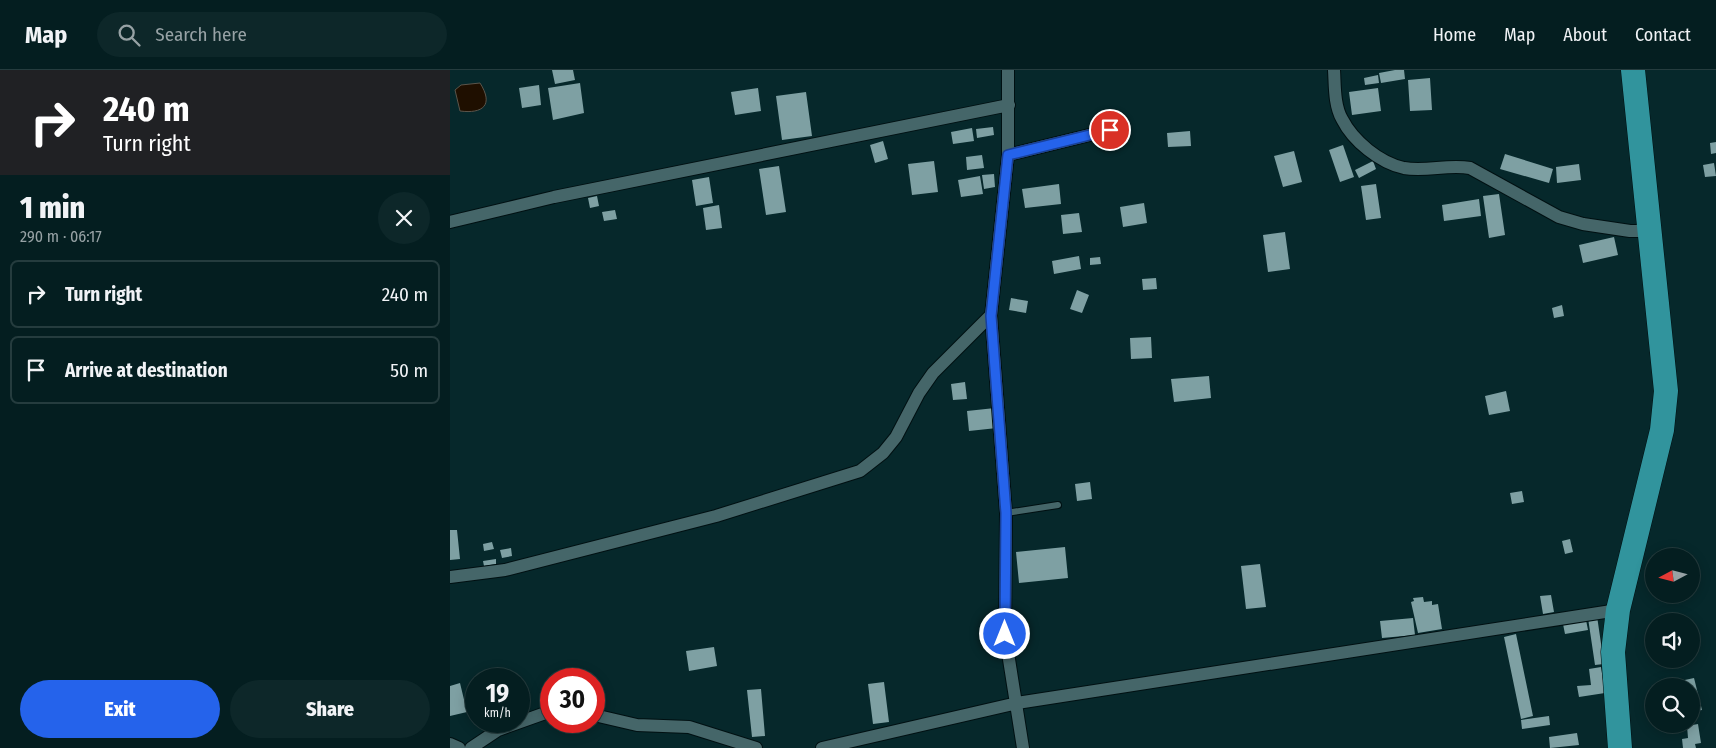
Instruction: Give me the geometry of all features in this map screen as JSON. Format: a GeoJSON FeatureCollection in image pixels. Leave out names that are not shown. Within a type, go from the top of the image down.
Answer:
{"type":"FeatureCollection","features":[{"type":"Feature","properties":{"kind":"highway"},"geometry":{"type":"LineString","coordinates":[[1620,748],[1613,652],[1618,610],[1662,430],[1666,391],[1633,70]]}},
{"type":"Feature","properties":{"kind":"street"},"geometry":{"type":"LineString","coordinates":[[1008,70],[1008,155],[991,316],[1006,513],[1005,634],[1023,748]]}},
{"type":"Feature","properties":{"kind":"street"},"geometry":{"type":"LineString","coordinates":[[1334,70],[1336,96],[1341,119],[1359,142],[1391,164],[1405,168],[1457,166],[1470,168],[1559,217],[1583,224],[1630,231],[1651,231]]}},
{"type":"Feature","properties":{"kind":"street"},"geometry":{"type":"LineString","coordinates":[[450,222],[563,195],[1009,105]]}},
{"type":"Feature","properties":{"kind":"street"},"geometry":{"type":"LineString","coordinates":[[1008,155],[1110,130]]}},
{"type":"Feature","properties":{"kind":"street"},"geometry":{"type":"LineString","coordinates":[[450,577],[505,570],[716,516],[860,471],[883,453],[896,437],[918,393],[933,373],[991,316]]}},
{"type":"Feature","properties":{"kind":"street"},"geometry":{"type":"LineString","coordinates":[[822,748],[1017,703],[1618,610]]}},
{"type":"Feature","properties":{"kind":"street"},"geometry":{"type":"LineString","coordinates":[[470,748],[498,730],[540,715]]}},
{"type":"Feature","properties":{"kind":"street"},"geometry":{"type":"LineString","coordinates":[[605,718],[636,725],[690,727],[756,748]]}},
{"type":"Feature","properties":{"kind":"street"},"geometry":{"type":"LineString","coordinates":[[450,744],[459,748]]}},
{"type":"Feature","properties":{"kind":"lane"},"geometry":{"type":"LineString","coordinates":[[1006,513],[1058,505]]}},
{"type":"Feature","properties":{"kind":"shaded area"},"geometry":{"type":"Polygon","coordinates":[[[480,83],[486,97],[484,106],[475,111],[460,111],[455,90],[461,85],[480,83]]]}},
{"type":"Feature","properties":{"kind":"building"},"geometry":{"type":"Polygon","coordinates":[[[552,70],[573,70],[575,80],[555,84],[552,70]]]}},
{"type":"Feature","properties":{"kind":"building"},"geometry":{"type":"Polygon","coordinates":[[[1404,70],[1405,79],[1381,83],[1379,73],[1404,70]]]}},
{"type":"Feature","properties":{"kind":"building"},"geometry":{"type":"Polygon","coordinates":[[[1378,75],[1379,83],[1365,85],[1364,78],[1378,75]]]}},
{"type":"Feature","properties":{"kind":"building"},"geometry":{"type":"Polygon","coordinates":[[[1430,78],[1432,110],[1410,111],[1408,80],[1430,78]]]}},
{"type":"Feature","properties":{"kind":"building"},"geometry":{"type":"Polygon","coordinates":[[[580,83],[584,113],[553,120],[548,88],[580,83]]]}},
{"type":"Feature","properties":{"kind":"building"},"geometry":{"type":"Polygon","coordinates":[[[539,85],[541,105],[522,108],[519,88],[539,85]]]}},
{"type":"Feature","properties":{"kind":"building"},"geometry":{"type":"Polygon","coordinates":[[[758,88],[761,111],[735,115],[731,92],[758,88]]]}},
{"type":"Feature","properties":{"kind":"building"},"geometry":{"type":"Polygon","coordinates":[[[1378,88],[1381,111],[1352,115],[1349,92],[1378,88]]]}},
{"type":"Feature","properties":{"kind":"building"},"geometry":{"type":"Polygon","coordinates":[[[806,92],[812,136],[782,140],[776,96],[806,92]]]}},
{"type":"Feature","properties":{"kind":"building"},"geometry":{"type":"Polygon","coordinates":[[[993,127],[994,135],[977,138],[976,129],[993,127]]]}},
{"type":"Feature","properties":{"kind":"building"},"geometry":{"type":"Polygon","coordinates":[[[972,128],[974,141],[953,144],[951,132],[972,128]]]}},
{"type":"Feature","properties":{"kind":"building"},"geometry":{"type":"Polygon","coordinates":[[[1190,131],[1191,146],[1168,147],[1167,133],[1190,131]]]}},
{"type":"Feature","properties":{"kind":"building"},"geometry":{"type":"Polygon","coordinates":[[[883,141],[888,159],[875,163],[870,145],[883,141]]]}},
{"type":"Feature","properties":{"kind":"building"},"geometry":{"type":"Polygon","coordinates":[[[1716,142],[1716,153],[1711,154],[1710,143],[1716,142]]]}},
{"type":"Feature","properties":{"kind":"building"},"geometry":{"type":"Polygon","coordinates":[[[1343,145],[1354,177],[1340,182],[1329,150],[1343,145]]]}},
{"type":"Feature","properties":{"kind":"building"},"geometry":{"type":"Polygon","coordinates":[[[1294,151],[1302,182],[1283,187],[1274,156],[1294,151]]]}},
{"type":"Feature","properties":{"kind":"building"},"geometry":{"type":"Polygon","coordinates":[[[1505,154],[1553,169],[1549,183],[1500,169],[1505,154]]]}},
{"type":"Feature","properties":{"kind":"building"},"geometry":{"type":"Polygon","coordinates":[[[982,155],[984,168],[967,170],[966,157],[982,155]]]}},
{"type":"Feature","properties":{"kind":"building"},"geometry":{"type":"Polygon","coordinates":[[[934,161],[938,192],[912,195],[908,164],[934,161]]]}},
{"type":"Feature","properties":{"kind":"building"},"geometry":{"type":"Polygon","coordinates":[[[1373,161],[1376,169],[1359,178],[1355,170],[1373,161]]]}},
{"type":"Feature","properties":{"kind":"building"},"geometry":{"type":"Polygon","coordinates":[[[1714,163],[1716,176],[1705,177],[1703,165],[1714,163]]]}},
{"type":"Feature","properties":{"kind":"building"},"geometry":{"type":"Polygon","coordinates":[[[1579,164],[1581,180],[1557,183],[1556,167],[1579,164]]]}},
{"type":"Feature","properties":{"kind":"building"},"geometry":{"type":"Polygon","coordinates":[[[779,166],[786,212],[766,215],[759,169],[779,166]]]}},
{"type":"Feature","properties":{"kind":"building"},"geometry":{"type":"Polygon","coordinates":[[[994,174],[995,187],[984,189],[982,175],[994,174]]]}},
{"type":"Feature","properties":{"kind":"building"},"geometry":{"type":"Polygon","coordinates":[[[980,176],[983,194],[961,197],[958,180],[980,176]]]}},
{"type":"Feature","properties":{"kind":"building"},"geometry":{"type":"Polygon","coordinates":[[[709,177],[713,203],[696,206],[692,180],[709,177]]]}},
{"type":"Feature","properties":{"kind":"building"},"geometry":{"type":"Polygon","coordinates":[[[1059,184],[1061,204],[1025,208],[1022,189],[1059,184]]]}},
{"type":"Feature","properties":{"kind":"building"},"geometry":{"type":"Polygon","coordinates":[[[1376,184],[1381,218],[1366,220],[1361,186],[1376,184]]]}},
{"type":"Feature","properties":{"kind":"building"},"geometry":{"type":"Polygon","coordinates":[[[1499,194],[1505,235],[1489,238],[1483,196],[1499,194]]]}},
{"type":"Feature","properties":{"kind":"building"},"geometry":{"type":"Polygon","coordinates":[[[597,196],[599,206],[590,208],[588,198],[597,196]]]}},
{"type":"Feature","properties":{"kind":"building"},"geometry":{"type":"Polygon","coordinates":[[[1479,199],[1481,216],[1444,221],[1442,205],[1479,199]]]}},
{"type":"Feature","properties":{"kind":"building"},"geometry":{"type":"Polygon","coordinates":[[[1144,203],[1147,223],[1123,227],[1120,207],[1144,203]]]}},
{"type":"Feature","properties":{"kind":"building"},"geometry":{"type":"Polygon","coordinates":[[[719,205],[722,228],[706,230],[703,208],[719,205]]]}},
{"type":"Feature","properties":{"kind":"building"},"geometry":{"type":"Polygon","coordinates":[[[615,210],[617,219],[604,221],[602,212],[615,210]]]}},
{"type":"Feature","properties":{"kind":"building"},"geometry":{"type":"Polygon","coordinates":[[[1079,213],[1082,232],[1063,234],[1061,215],[1079,213]]]}},
{"type":"Feature","properties":{"kind":"building"},"geometry":{"type":"Polygon","coordinates":[[[1285,232],[1290,269],[1268,272],[1263,235],[1285,232]]]}},
{"type":"Feature","properties":{"kind":"building"},"geometry":{"type":"Polygon","coordinates":[[[1614,237],[1618,255],[1583,263],[1579,245],[1614,237]]]}},
{"type":"Feature","properties":{"kind":"building"},"geometry":{"type":"Polygon","coordinates":[[[1079,256],[1081,269],[1054,274],[1052,261],[1079,256]]]}},
{"type":"Feature","properties":{"kind":"building"},"geometry":{"type":"Polygon","coordinates":[[[1100,257],[1101,264],[1090,265],[1090,258],[1100,257]]]}},
{"type":"Feature","properties":{"kind":"building"},"geometry":{"type":"Polygon","coordinates":[[[1156,278],[1157,289],[1143,290],[1142,279],[1156,278]]]}},
{"type":"Feature","properties":{"kind":"building"},"geometry":{"type":"Polygon","coordinates":[[[1077,290],[1089,295],[1082,313],[1070,309],[1077,290]]]}},
{"type":"Feature","properties":{"kind":"building"},"geometry":{"type":"Polygon","coordinates":[[[1011,298],[1028,301],[1026,313],[1009,310],[1011,298]]]}},
{"type":"Feature","properties":{"kind":"building"},"geometry":{"type":"Polygon","coordinates":[[[1562,305],[1564,316],[1554,318],[1552,308],[1562,305]]]}},
{"type":"Feature","properties":{"kind":"building"},"geometry":{"type":"Polygon","coordinates":[[[1151,337],[1152,358],[1131,359],[1130,338],[1151,337]]]}},
{"type":"Feature","properties":{"kind":"building"},"geometry":{"type":"Polygon","coordinates":[[[1209,376],[1211,398],[1174,402],[1171,379],[1209,376]]]}},
{"type":"Feature","properties":{"kind":"building"},"geometry":{"type":"Polygon","coordinates":[[[965,382],[967,399],[953,400],[951,384],[965,382]]]}},
{"type":"Feature","properties":{"kind":"building"},"geometry":{"type":"Polygon","coordinates":[[[1506,391],[1510,411],[1489,415],[1485,396],[1506,391]]]}},
{"type":"Feature","properties":{"kind":"building"},"geometry":{"type":"Polygon","coordinates":[[[995,408],[997,428],[969,431],[967,411],[995,408]]]}},
{"type":"Feature","properties":{"kind":"building"},"geometry":{"type":"Polygon","coordinates":[[[1090,482],[1092,499],[1077,501],[1075,484],[1090,482]]]}},
{"type":"Feature","properties":{"kind":"building"},"geometry":{"type":"Polygon","coordinates":[[[1522,491],[1524,502],[1512,504],[1510,493],[1522,491]]]}},
{"type":"Feature","properties":{"kind":"building"},"geometry":{"type":"Polygon","coordinates":[[[450,530],[457,530],[460,559],[450,560],[450,530]]]}},
{"type":"Feature","properties":{"kind":"building"},"geometry":{"type":"Polygon","coordinates":[[[1570,539],[1573,552],[1565,554],[1562,541],[1570,539]]]}},
{"type":"Feature","properties":{"kind":"building"},"geometry":{"type":"Polygon","coordinates":[[[492,542],[494,549],[484,551],[483,544],[492,542]]]}},
{"type":"Feature","properties":{"kind":"building"},"geometry":{"type":"Polygon","coordinates":[[[1065,547],[1068,578],[1019,583],[1016,552],[1065,547]]]}},
{"type":"Feature","properties":{"kind":"building"},"geometry":{"type":"Polygon","coordinates":[[[511,548],[512,556],[502,558],[500,550],[511,548]]]}},
{"type":"Feature","properties":{"kind":"building"},"geometry":{"type":"Polygon","coordinates":[[[496,559],[496,564],[484,566],[483,561],[496,559]]]}},
{"type":"Feature","properties":{"kind":"building"},"geometry":{"type":"Polygon","coordinates":[[[1260,564],[1266,607],[1246,609],[1241,566],[1260,564]]]}},
{"type":"Feature","properties":{"kind":"building"},"geometry":{"type":"Polygon","coordinates":[[[1551,595],[1554,612],[1543,614],[1540,596],[1551,595]]]}},
{"type":"Feature","properties":{"kind":"building"},"geometry":{"type":"Polygon","coordinates":[[[1423,597],[1424,602],[1432,601],[1432,605],[1438,604],[1442,629],[1418,633],[1411,602],[1414,601],[1413,598],[1423,597]]]}},
{"type":"Feature","properties":{"kind":"building"},"geometry":{"type":"Polygon","coordinates":[[[1597,616],[1604,664],[1595,665],[1588,618],[1597,616]]]}},
{"type":"Feature","properties":{"kind":"building"},"geometry":{"type":"Polygon","coordinates":[[[1413,618],[1415,635],[1382,638],[1380,621],[1413,618]]]}},
{"type":"Feature","properties":{"kind":"building"},"geometry":{"type":"Polygon","coordinates":[[[1586,620],[1588,630],[1565,634],[1563,624],[1586,620]]]}},
{"type":"Feature","properties":{"kind":"building"},"geometry":{"type":"Polygon","coordinates":[[[1516,634],[1533,716],[1521,719],[1504,637],[1516,634]]]}},
{"type":"Feature","properties":{"kind":"building"},"geometry":{"type":"Polygon","coordinates":[[[714,647],[717,666],[689,671],[686,651],[714,647]]]}},
{"type":"Feature","properties":{"kind":"building"},"geometry":{"type":"Polygon","coordinates":[[[1601,667],[1605,693],[1579,697],[1577,686],[1591,685],[1589,669],[1601,667]]]}},
{"type":"Feature","properties":{"kind":"building"},"geometry":{"type":"Polygon","coordinates":[[[884,682],[889,722],[873,724],[868,684],[884,682]]]}},
{"type":"Feature","properties":{"kind":"building"},"geometry":{"type":"Polygon","coordinates":[[[460,683],[465,712],[450,716],[450,686],[460,683]]]}},
{"type":"Feature","properties":{"kind":"building"},"geometry":{"type":"Polygon","coordinates":[[[761,689],[765,736],[752,737],[747,690],[761,689]]]}},
{"type":"Feature","properties":{"kind":"building"},"geometry":{"type":"Polygon","coordinates":[[[1549,716],[1550,725],[1522,729],[1521,720],[1549,716]]]}},
{"type":"Feature","properties":{"kind":"building"},"geometry":{"type":"Polygon","coordinates":[[[1577,733],[1579,745],[1550,748],[1549,737],[1577,733]]]}},
{"type":"Feature","properties":{"kind":"building"},"geometry":{"type":"Polygon","coordinates":[[[1688,733],[1699,733],[1701,743],[1695,744],[1696,748],[1683,748],[1682,739],[1688,738],[1688,733]]]}},
{"type":"Feature","properties":{"kind":"route"},"geometry":{"type":"LineString","coordinates":[[1005,634],[1006,513],[991,316],[1008,155],[1110,130]]}}]}
